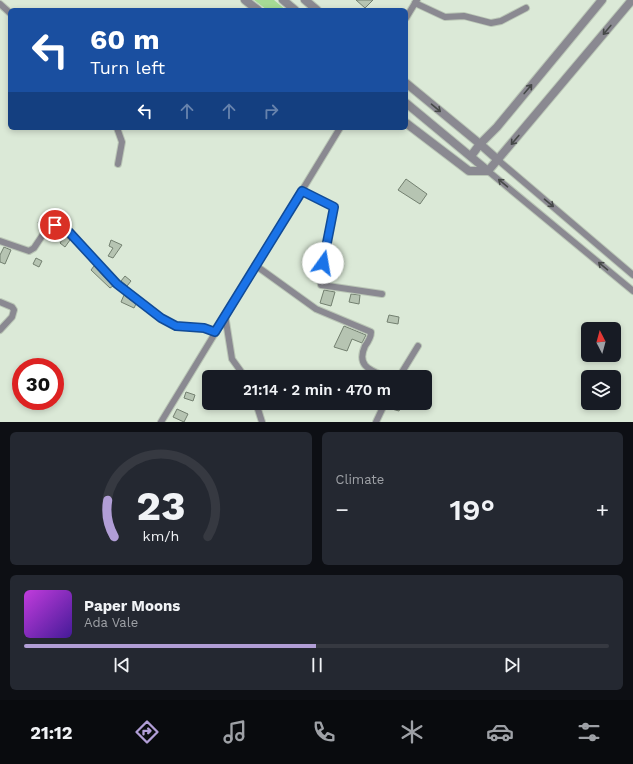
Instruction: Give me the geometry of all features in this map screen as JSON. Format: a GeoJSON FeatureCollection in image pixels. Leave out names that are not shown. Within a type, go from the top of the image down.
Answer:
{"type":"FeatureCollection","features":[{"type":"Feature","properties":{"kind":"street"},"geometry":{"type":"LineString","coordinates":[[245,0],[255,8]]}},
{"type":"Feature","properties":{"kind":"street"},"geometry":{"type":"LineString","coordinates":[[283,0],[293,8]]}},
{"type":"Feature","properties":{"kind":"street"},"geometry":{"type":"LineString","coordinates":[[305,0],[315,8]]}},
{"type":"Feature","properties":{"kind":"street"},"geometry":{"type":"LineString","coordinates":[[471,156],[480,144],[498,126],[602,0]]}},
{"type":"Feature","properties":{"kind":"street"},"geometry":{"type":"LineString","coordinates":[[408,125],[469,171],[488,171],[632,0]]}},
{"type":"Feature","properties":{"kind":"street"},"geometry":{"type":"LineString","coordinates":[[408,15],[416,1],[445,17],[464,16],[491,23],[501,22],[526,8]]}},
{"type":"Feature","properties":{"kind":"street"},"geometry":{"type":"LineString","coordinates":[[0,4],[8,11]]}},
{"type":"Feature","properties":{"kind":"street"},"geometry":{"type":"LineString","coordinates":[[408,86],[480,144],[633,275]]}},
{"type":"Feature","properties":{"kind":"street"},"geometry":{"type":"LineString","coordinates":[[408,105],[633,291]]}},
{"type":"Feature","properties":{"kind":"street"},"geometry":{"type":"LineString","coordinates":[[118,130],[122,142],[118,164]]}},
{"type":"Feature","properties":{"kind":"street"},"geometry":{"type":"LineString","coordinates":[[161,422],[255,265],[339,130]]}},
{"type":"Feature","properties":{"kind":"street"},"geometry":{"type":"LineString","coordinates":[[302,191],[334,207],[320,278],[321,285],[382,294]]}},
{"type":"Feature","properties":{"kind":"street"},"geometry":{"type":"LineString","coordinates":[[0,241],[29,251],[34,248],[48,226],[58,226],[69,232],[117,284],[161,318],[176,326],[204,328],[215,332]]}},
{"type":"Feature","properties":{"kind":"street"},"geometry":{"type":"LineString","coordinates":[[255,265],[316,309],[371,332],[362,354],[363,364],[371,370]]}},
{"type":"Feature","properties":{"kind":"street"},"geometry":{"type":"LineString","coordinates":[[0,302],[12,307],[14,310],[12,317],[0,330]]}},
{"type":"Feature","properties":{"kind":"street"},"geometry":{"type":"LineString","coordinates":[[225,315],[232,359],[240,370]]}},
{"type":"Feature","properties":{"kind":"street"},"geometry":{"type":"LineString","coordinates":[[403,370],[418,346]]}},
{"type":"Feature","properties":{"kind":"street"},"geometry":{"type":"LineString","coordinates":[[258,410],[262,422]]}},
{"type":"Feature","properties":{"kind":"street"},"geometry":{"type":"LineString","coordinates":[[376,422],[382,410]]}},
{"type":"Feature","properties":{"kind":"green space"},"geometry":{"type":"Polygon","coordinates":[[[254,0],[274,0],[284,8],[264,8],[254,0]]]}},
{"type":"Feature","properties":{"kind":"building"},"geometry":{"type":"Polygon","coordinates":[[[356,0],[373,0],[365,8],[356,0]]]}},
{"type":"Feature","properties":{"kind":"building"},"geometry":{"type":"Polygon","coordinates":[[[406,179],[427,194],[420,204],[398,190],[406,179]]]}},
{"type":"Feature","properties":{"kind":"building"},"geometry":{"type":"Polygon","coordinates":[[[41,217],[46,221],[43,226],[38,223],[41,217]]]}},
{"type":"Feature","properties":{"kind":"building"},"geometry":{"type":"Polygon","coordinates":[[[65,236],[70,240],[65,247],[60,243],[65,236]]]}},
{"type":"Feature","properties":{"kind":"building"},"geometry":{"type":"Polygon","coordinates":[[[111,240],[122,245],[113,258],[108,256],[113,248],[109,246],[111,240]]]}},
{"type":"Feature","properties":{"kind":"building"},"geometry":{"type":"Polygon","coordinates":[[[4,247],[11,250],[5,264],[0,262],[0,255],[4,247]]]}},
{"type":"Feature","properties":{"kind":"building"},"geometry":{"type":"Polygon","coordinates":[[[36,258],[42,261],[39,267],[33,264],[36,258]]]}},
{"type":"Feature","properties":{"kind":"building"},"geometry":{"type":"Polygon","coordinates":[[[94,266],[113,286],[110,288],[91,270],[94,266]]]}},
{"type":"Feature","properties":{"kind":"building"},"geometry":{"type":"Polygon","coordinates":[[[125,276],[131,281],[127,286],[121,281],[125,276]]]}},
{"type":"Feature","properties":{"kind":"building"},"geometry":{"type":"Polygon","coordinates":[[[324,290],[335,292],[331,306],[320,303],[324,290]]]}},
{"type":"Feature","properties":{"kind":"building"},"geometry":{"type":"Polygon","coordinates":[[[351,294],[360,295],[359,304],[349,302],[351,294]]]}},
{"type":"Feature","properties":{"kind":"building"},"geometry":{"type":"Polygon","coordinates":[[[124,295],[136,304],[134,308],[121,302],[124,295]]]}},
{"type":"Feature","properties":{"kind":"building"},"geometry":{"type":"Polygon","coordinates":[[[389,315],[399,317],[398,324],[387,322],[389,315]]]}},
{"type":"Feature","properties":{"kind":"building"},"geometry":{"type":"Polygon","coordinates":[[[344,326],[366,335],[362,343],[352,339],[347,351],[334,347],[344,326]]]}},
{"type":"Feature","properties":{"kind":"building"},"geometry":{"type":"Polygon","coordinates":[[[186,392],[195,395],[193,401],[184,398],[186,392]]]}},
{"type":"Feature","properties":{"kind":"building"},"geometry":{"type":"Polygon","coordinates":[[[177,409],[188,414],[184,422],[173,417],[177,409]]]}},
{"type":"Feature","properties":{"kind":"route"},"geometry":{"type":"LineString","coordinates":[[55,225],[69,232],[118,285],[161,318],[182,328],[197,327],[215,332],[302,191],[334,207],[323,263]]}}]}
